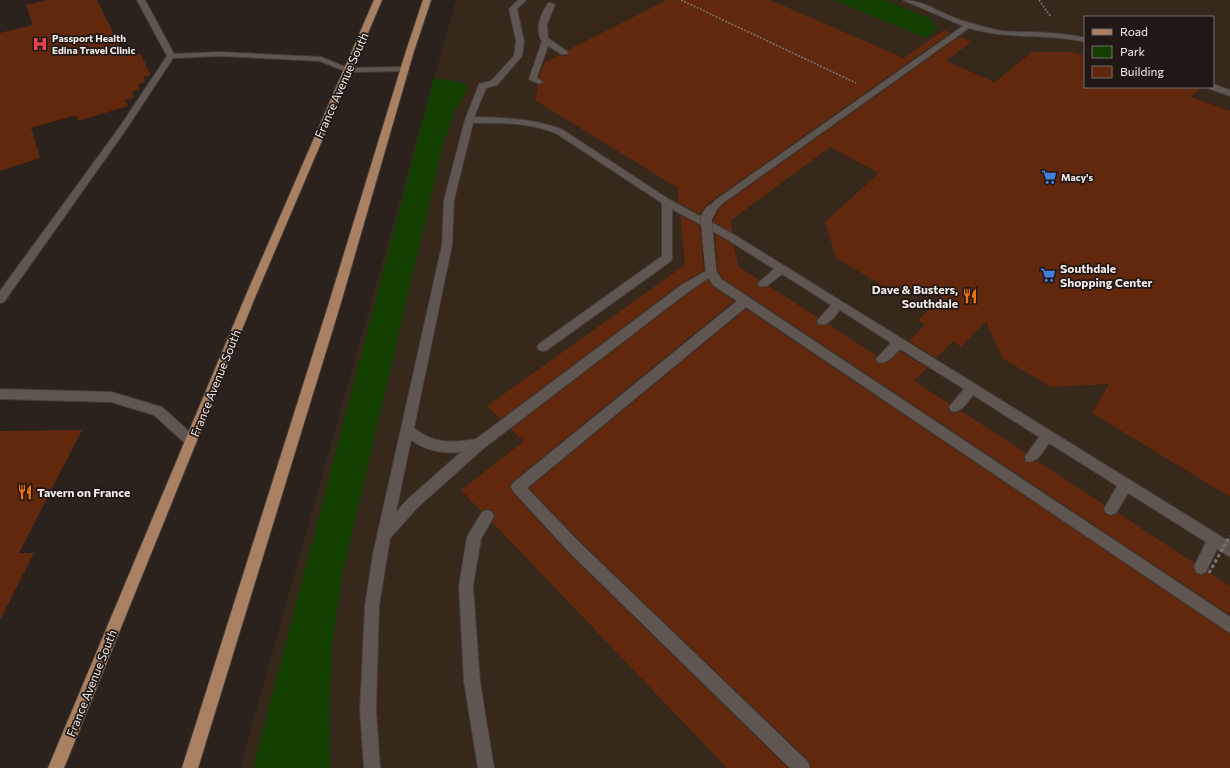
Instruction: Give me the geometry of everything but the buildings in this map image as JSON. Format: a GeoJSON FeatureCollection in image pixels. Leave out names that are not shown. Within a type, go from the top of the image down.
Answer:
{"type":"FeatureCollection","features":[{"type":"Feature","properties":{"kind":"main road","name":"France Avenue South"},"geometry":{"type":"LineString","coordinates":[[56,768],[251,295],[378,0]]}},
{"type":"Feature","properties":{"kind":"main road"},"geometry":{"type":"LineString","coordinates":[[190,768],[332,314],[427,0]]}},
{"type":"Feature","properties":{"kind":"street"},"geometry":{"type":"LineString","coordinates":[[141,0],[172,56]]}},
{"type":"Feature","properties":{"kind":"street"},"geometry":{"type":"LineString","coordinates":[[372,768],[368,710],[372,606],[384,535],[447,245],[449,200],[469,120],[482,86],[494,83],[518,56],[520,41],[515,22],[514,9],[522,0]]}},
{"type":"Feature","properties":{"kind":"street"},"geometry":{"type":"LineString","coordinates":[[907,0],[969,25],[1002,33],[1062,35],[1084,40]]}},
{"type":"Feature","properties":{"kind":"street"},"geometry":{"type":"LineString","coordinates":[[551,6],[544,20],[542,31],[546,41],[564,52]]}},
{"type":"Feature","properties":{"kind":"street"},"geometry":{"type":"LineString","coordinates":[[969,25],[720,201],[711,210],[706,218],[711,272],[717,282],[744,301],[1230,626]]}},
{"type":"Feature","properties":{"kind":"street"},"geometry":{"type":"LineString","coordinates":[[538,82],[533,79],[534,71],[546,41]]}},
{"type":"Feature","properties":{"kind":"street"},"geometry":{"type":"LineString","coordinates":[[172,56],[220,54],[321,59],[347,70],[405,69]]}},
{"type":"Feature","properties":{"kind":"street"},"geometry":{"type":"LineString","coordinates":[[0,299],[122,129],[172,56]]}},
{"type":"Feature","properties":{"kind":"street"},"geometry":{"type":"LineString","coordinates":[[1214,86],[1230,93]]}},
{"type":"Feature","properties":{"kind":"street"},"geometry":{"type":"LineString","coordinates":[[469,120],[514,121],[549,127],[560,132],[606,160],[667,202],[729,236],[1230,550]]}},
{"type":"Feature","properties":{"kind":"street"},"geometry":{"type":"LineString","coordinates":[[543,346],[667,258],[667,202]]}},
{"type":"Feature","properties":{"kind":"street"},"geometry":{"type":"LineString","coordinates":[[763,282],[782,269]]}},
{"type":"Feature","properties":{"kind":"street"},"geometry":{"type":"LineString","coordinates":[[384,535],[413,503],[479,444],[684,289],[711,272]]}},
{"type":"Feature","properties":{"kind":"street"},"geometry":{"type":"LineString","coordinates":[[744,301],[518,487],[575,548],[802,768]]}},
{"type":"Feature","properties":{"kind":"street"},"geometry":{"type":"LineString","coordinates":[[823,321],[839,304]]}},
{"type":"Feature","properties":{"kind":"street"},"geometry":{"type":"LineString","coordinates":[[882,359],[899,342]]}},
{"type":"Feature","properties":{"kind":"street"},"geometry":{"type":"LineString","coordinates":[[955,407],[972,388]]}},
{"type":"Feature","properties":{"kind":"street"},"geometry":{"type":"LineString","coordinates":[[0,394],[111,397],[158,411],[191,441]]}},
{"type":"Feature","properties":{"kind":"street"},"geometry":{"type":"LineString","coordinates":[[407,430],[423,442],[436,446],[458,447],[479,444]]}},
{"type":"Feature","properties":{"kind":"street"},"geometry":{"type":"LineString","coordinates":[[1031,457],[1047,435]]}},
{"type":"Feature","properties":{"kind":"street"},"geometry":{"type":"LineString","coordinates":[[1111,509],[1125,485]]}},
{"type":"Feature","properties":{"kind":"street"},"geometry":{"type":"LineString","coordinates":[[486,768],[472,682],[466,586],[474,537],[487,516]]}},
{"type":"Feature","properties":{"kind":"street"},"geometry":{"type":"LineString","coordinates":[[1205,570],[1214,540]]}},
{"type":"Feature","properties":{"kind":"path"},"geometry":{"type":"LineString","coordinates":[[681,0],[858,83]]}},
{"type":"Feature","properties":{"kind":"path"},"geometry":{"type":"LineString","coordinates":[[1039,0],[1051,17]]}},
{"type":"Feature","properties":{"kind":"path"},"geometry":{"type":"LineString","coordinates":[[1205,570],[1230,536]]}},
{"type":"Feature","properties":{"kind":"shaded area"},"geometry":{"type":"Polygon","coordinates":[[[456,0],[1230,0],[1230,768],[240,768],[456,0]]]}},
{"type":"Feature","properties":{"kind":"green space"},"geometry":{"type":"Polygon","coordinates":[[[834,0],[884,0],[931,19],[937,29],[925,38],[834,0]]]}},
{"type":"Feature","properties":{"kind":"green space"},"geometry":{"type":"Polygon","coordinates":[[[434,78],[465,84],[467,91],[455,111],[443,145],[343,572],[333,636],[329,708],[330,768],[253,768],[434,78]]]}},
{"type":"Feature","properties":{"kind":"place","name":"Passport Health Edina Travel Clinic"},"geometry":{"type":"Point","coordinates":[40,44]}},
{"type":"Feature","properties":{"kind":"place","name":"Macy's"},"geometry":{"type":"Point","coordinates":[1049,177]}},
{"type":"Feature","properties":{"kind":"place","name":"Southdale Shopping Center"},"geometry":{"type":"Point","coordinates":[1048,275]}},
{"type":"Feature","properties":{"kind":"place","name":"Dave & Busters, Southdale"},"geometry":{"type":"Point","coordinates":[970,296]}},
{"type":"Feature","properties":{"kind":"place","name":"Tavern on France"},"geometry":{"type":"Point","coordinates":[25,492]}}]}
